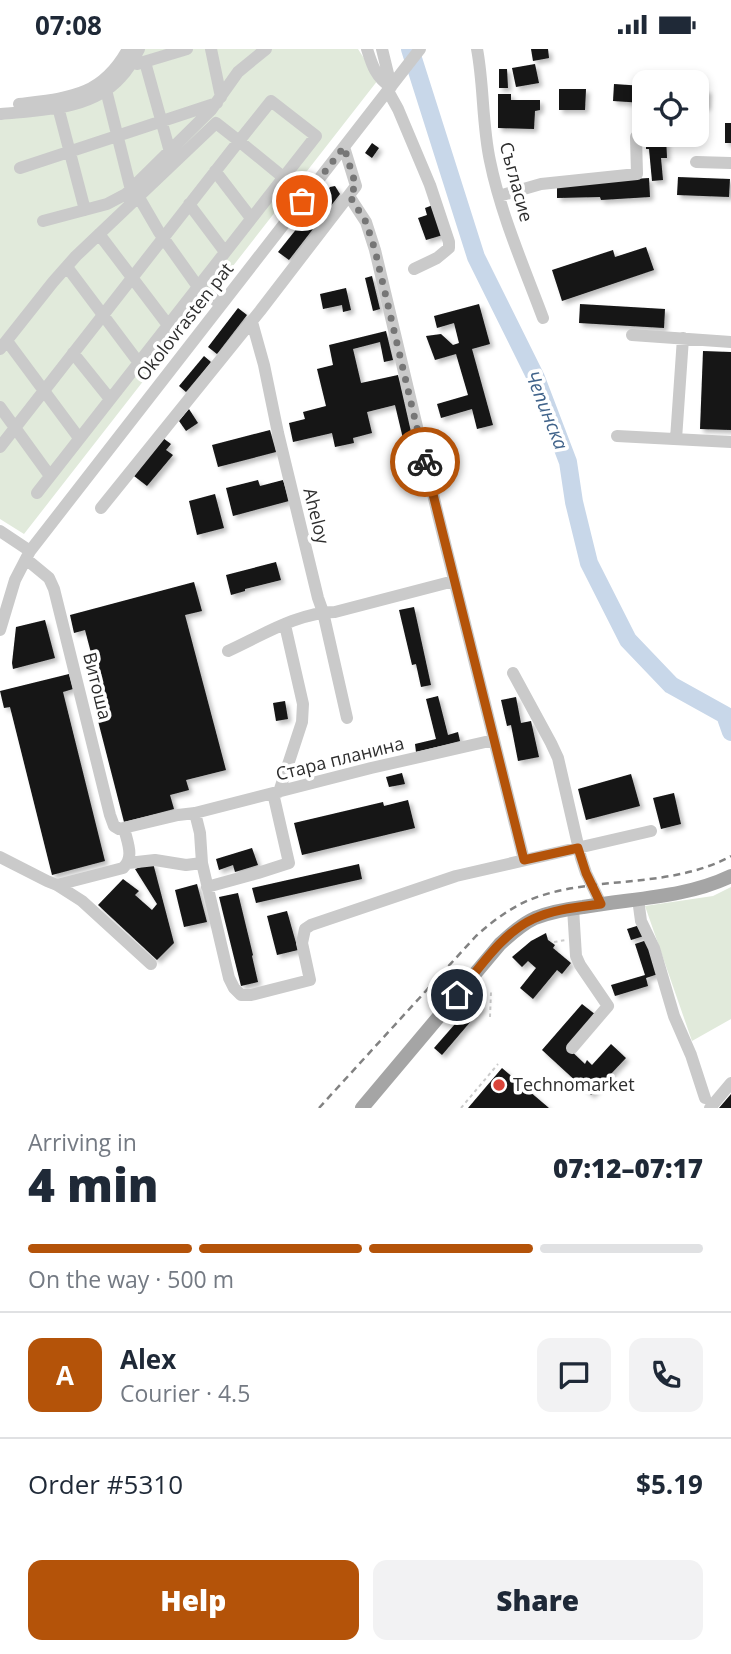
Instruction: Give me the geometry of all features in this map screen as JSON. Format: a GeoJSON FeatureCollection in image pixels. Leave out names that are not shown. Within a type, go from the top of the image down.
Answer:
{"type":"FeatureCollection","features":[{"type":"Feature","properties":{"kind":"main road"},"geometry":{"type":"LineString","coordinates":[[362,1108],[500,944],[518,928],[533,919],[552,913],[690,891],[731,876]]}},
{"type":"Feature","properties":{"kind":"street"},"geometry":{"type":"LineString","coordinates":[[0,107],[52,100],[97,86],[113,71],[128,49]]}},
{"type":"Feature","properties":{"kind":"street"},"geometry":{"type":"LineString","coordinates":[[1,114],[58,107],[93,98],[120,79],[139,49]]}},
{"type":"Feature","properties":{"kind":"street"},"geometry":{"type":"LineString","coordinates":[[130,66],[187,49]]}},
{"type":"Feature","properties":{"kind":"street"},"geometry":{"type":"LineString","coordinates":[[211,49],[219,100]]}},
{"type":"Feature","properties":{"kind":"street"},"geometry":{"type":"LineString","coordinates":[[79,438],[44,390],[3,345],[67,267],[219,100],[238,72],[266,49]]}},
{"type":"Feature","properties":{"kind":"street"},"geometry":{"type":"LineString","coordinates":[[367,49],[376,74],[383,82],[392,85]]}},
{"type":"Feature","properties":{"kind":"street"},"geometry":{"type":"LineString","coordinates":[[382,49],[398,109],[430,185],[449,248],[437,258],[414,269]]}},
{"type":"Feature","properties":{"kind":"street","name":"Okolovrasten pat"},"geometry":{"type":"LineString","coordinates":[[0,630],[15,580],[28,555],[420,49]]}},
{"type":"Feature","properties":{"kind":"street","name":"Съгласие"},"geometry":{"type":"LineString","coordinates":[[477,49],[490,162],[499,196],[543,318]]}},
{"type":"Feature","properties":{"kind":"street"},"geometry":{"type":"LineString","coordinates":[[145,62],[170,152]]}},
{"type":"Feature","properties":{"kind":"street"},"geometry":{"type":"LineString","coordinates":[[106,90],[134,194],[198,286],[221,305]]}},
{"type":"Feature","properties":{"kind":"street"},"geometry":{"type":"LineString","coordinates":[[20,168],[219,100]]}},
{"type":"Feature","properties":{"kind":"street"},"geometry":{"type":"LineString","coordinates":[[0,447],[271,101],[316,136],[37,493]]}},
{"type":"Feature","properties":{"kind":"street"},"geometry":{"type":"LineString","coordinates":[[58,107],[85,210]]}},
{"type":"Feature","properties":{"kind":"street"},"geometry":{"type":"LineString","coordinates":[[43,221],[134,194],[216,123],[283,177]]}},
{"type":"Feature","properties":{"kind":"street"},"geometry":{"type":"LineString","coordinates":[[101,508],[252,322],[356,186],[344,147]]}},
{"type":"Feature","properties":{"kind":"street"},"geometry":{"type":"LineString","coordinates":[[499,196],[541,184],[637,174],[636,147]]}},
{"type":"Feature","properties":{"kind":"street"},"geometry":{"type":"LineString","coordinates":[[696,162],[731,163]]}},
{"type":"Feature","properties":{"kind":"street"},"geometry":{"type":"LineString","coordinates":[[215,170],[251,218]]}},
{"type":"Feature","properties":{"kind":"street"},"geometry":{"type":"LineString","coordinates":[[349,195],[366,222],[375,250],[524,860]]}},
{"type":"Feature","properties":{"kind":"street"},"geometry":{"type":"LineString","coordinates":[[190,204],[225,252]]}},
{"type":"Feature","properties":{"kind":"street"},"geometry":{"type":"LineString","coordinates":[[99,234],[168,325]]}},
{"type":"Feature","properties":{"kind":"street"},"geometry":{"type":"LineString","coordinates":[[67,267],[139,363]]}},
{"type":"Feature","properties":{"kind":"street","name":"Aheloy"},"geometry":{"type":"LineString","coordinates":[[252,322],[347,718]]}},
{"type":"Feature","properties":{"kind":"street"},"geometry":{"type":"LineString","coordinates":[[632,335],[731,342]]}},
{"type":"Feature","properties":{"kind":"street"},"geometry":{"type":"LineString","coordinates":[[676,439],[682,338]]}},
{"type":"Feature","properties":{"kind":"street"},"geometry":{"type":"LineString","coordinates":[[73,353],[110,399]]}},
{"type":"Feature","properties":{"kind":"street"},"geometry":{"type":"LineString","coordinates":[[0,407],[50,476]]}},
{"type":"Feature","properties":{"kind":"street"},"geometry":{"type":"LineString","coordinates":[[617,436],[731,442]]}},
{"type":"Feature","properties":{"kind":"street","name":"Витоша"},"geometry":{"type":"LineString","coordinates":[[0,531],[28,555],[54,589],[110,815],[114,826],[121,829],[130,856],[128,863]]}},
{"type":"Feature","properties":{"kind":"street"},"geometry":{"type":"LineString","coordinates":[[228,651],[308,616],[335,612],[454,582]]}},
{"type":"Feature","properties":{"kind":"street"},"geometry":{"type":"LineString","coordinates":[[207,887],[289,863],[276,793],[302,722],[303,704],[285,625]]}},
{"type":"Feature","properties":{"kind":"street"},"geometry":{"type":"LineString","coordinates":[[513,673],[558,758],[578,848],[601,904]]}},
{"type":"Feature","properties":{"kind":"street","name":"Стара планина"},"geometry":{"type":"LineString","coordinates":[[121,829],[494,740]]}},
{"type":"Feature","properties":{"kind":"street"},"geometry":{"type":"LineString","coordinates":[[195,813],[200,833],[202,863],[229,978],[233,988],[241,995],[251,995],[310,980],[302,943],[305,929],[311,925],[457,876],[651,831]]}},
{"type":"Feature","properties":{"kind":"street"},"geometry":{"type":"LineString","coordinates":[[0,857],[57,884],[82,901],[151,964]]}},
{"type":"Feature","properties":{"kind":"street"},"geometry":{"type":"LineString","coordinates":[[57,884],[123,868],[128,863],[155,860],[187,865],[202,863]]}},
{"type":"Feature","properties":{"kind":"street"},"geometry":{"type":"LineString","coordinates":[[638,899],[641,921],[654,948],[674,1016],[708,1103],[731,1083]]}},
{"type":"Feature","properties":{"kind":"street"},"geometry":{"type":"LineString","coordinates":[[572,1048],[608,1006],[576,956],[573,908]]}},
{"type":"Feature","properties":{"kind":"path"},"geometry":{"type":"LineString","coordinates":[[491,992],[491,1017]]}},
{"type":"Feature","properties":{"kind":"path"},"geometry":{"type":"LineString","coordinates":[[461,1108],[498,1064]]}},
{"type":"Feature","properties":{"kind":"green space"},"geometry":{"type":"Polygon","coordinates":[[[137,49],[358,49],[378,80],[24,534],[0,519],[0,109],[84,96],[137,49]]]}},
{"type":"Feature","properties":{"kind":"green space"},"geometry":{"type":"Polygon","coordinates":[[[731,887],[731,1019],[692,1041],[645,906],[713,896],[731,887]]]}},
{"type":"Feature","properties":{"kind":"building"},"geometry":{"type":"Polygon","coordinates":[[[531,49],[548,49],[549,58],[533,61],[531,49]]]}},
{"type":"Feature","properties":{"kind":"building"},"geometry":{"type":"Polygon","coordinates":[[[535,64],[539,83],[516,87],[512,68],[535,64]]]}},
{"type":"Feature","properties":{"kind":"building"},"geometry":{"type":"Polygon","coordinates":[[[499,69],[507,69],[508,88],[499,88],[499,69]]]}},
{"type":"Feature","properties":{"kind":"building"},"geometry":{"type":"Polygon","coordinates":[[[614,84],[632,85],[632,102],[613,101],[614,84]]]}},
{"type":"Feature","properties":{"kind":"building"},"geometry":{"type":"Polygon","coordinates":[[[559,89],[586,89],[585,110],[559,110],[559,89]]]}},
{"type":"Feature","properties":{"kind":"building"},"geometry":{"type":"Polygon","coordinates":[[[498,94],[511,94],[511,100],[540,100],[540,110],[535,111],[534,129],[498,128],[498,94]]]}},
{"type":"Feature","properties":{"kind":"building"},"geometry":{"type":"Polygon","coordinates":[[[725,123],[731,123],[731,143],[725,143],[725,123]]]}},
{"type":"Feature","properties":{"kind":"building"},"geometry":{"type":"Polygon","coordinates":[[[372,143],[379,148],[372,158],[365,153],[372,143]]]}},
{"type":"Feature","properties":{"kind":"building"},"geometry":{"type":"Polygon","coordinates":[[[666,147],[667,158],[661,158],[663,180],[652,181],[649,149],[646,149],[666,147]]]}},
{"type":"Feature","properties":{"kind":"building"},"geometry":{"type":"Polygon","coordinates":[[[678,177],[730,179],[729,197],[677,195],[678,177]]]}},
{"type":"Feature","properties":{"kind":"building"},"geometry":{"type":"Polygon","coordinates":[[[649,178],[650,197],[601,200],[600,197],[557,198],[557,184],[649,178]]]}},
{"type":"Feature","properties":{"kind":"building"},"geometry":{"type":"Polygon","coordinates":[[[335,186],[340,194],[289,260],[278,252],[330,187],[335,186]]]}},
{"type":"Feature","properties":{"kind":"building"},"geometry":{"type":"Polygon","coordinates":[[[433,205],[443,235],[426,240],[418,218],[427,215],[425,208],[433,205]]]}},
{"type":"Feature","properties":{"kind":"building"},"geometry":{"type":"Polygon","coordinates":[[[646,247],[654,270],[562,301],[552,270],[613,250],[615,257],[646,247]]]}},
{"type":"Feature","properties":{"kind":"building"},"geometry":{"type":"Polygon","coordinates":[[[372,276],[380,309],[373,311],[365,278],[372,276]]]}},
{"type":"Feature","properties":{"kind":"building"},"geometry":{"type":"Polygon","coordinates":[[[346,288],[351,310],[343,312],[342,305],[323,309],[320,294],[346,288]]]}},
{"type":"Feature","properties":{"kind":"building"},"geometry":{"type":"Polygon","coordinates":[[[479,304],[490,344],[472,349],[493,425],[477,429],[472,409],[441,418],[437,404],[468,395],[456,354],[435,360],[426,336],[441,334],[453,345],[459,343],[454,323],[437,328],[434,316],[479,304]]]}},
{"type":"Feature","properties":{"kind":"building"},"geometry":{"type":"Polygon","coordinates":[[[580,304],[665,309],[664,328],[579,323],[580,304]]]}},
{"type":"Feature","properties":{"kind":"building"},"geometry":{"type":"Polygon","coordinates":[[[238,308],[247,315],[217,354],[208,347],[238,308]]]}},
{"type":"Feature","properties":{"kind":"building"},"geometry":{"type":"Polygon","coordinates":[[[386,331],[393,360],[384,362],[380,342],[353,349],[361,383],[398,375],[414,445],[405,447],[395,405],[367,412],[372,433],[353,438],[354,443],[335,447],[332,433],[293,442],[289,423],[305,419],[303,412],[326,406],[317,369],[333,365],[329,345],[386,331]]]}},
{"type":"Feature","properties":{"kind":"building"},"geometry":{"type":"Polygon","coordinates":[[[703,351],[731,352],[731,430],[700,429],[703,351]]]}},
{"type":"Feature","properties":{"kind":"building"},"geometry":{"type":"Polygon","coordinates":[[[204,356],[211,362],[186,392],[179,386],[204,356]]]}},
{"type":"Feature","properties":{"kind":"building"},"geometry":{"type":"Polygon","coordinates":[[[189,409],[198,423],[186,431],[179,421],[189,409]]]}},
{"type":"Feature","properties":{"kind":"building"},"geometry":{"type":"Polygon","coordinates":[[[270,430],[276,452],[218,467],[212,445],[270,430]]]}},
{"type":"Feature","properties":{"kind":"building"},"geometry":{"type":"Polygon","coordinates":[[[163,438],[171,444],[166,450],[173,455],[147,486],[134,476],[163,438]]]}},
{"type":"Feature","properties":{"kind":"building"},"geometry":{"type":"Polygon","coordinates":[[[258,480],[260,486],[283,480],[289,501],[233,516],[226,488],[258,480]]]}},
{"type":"Feature","properties":{"kind":"building"},"geometry":{"type":"Polygon","coordinates":[[[215,494],[224,528],[197,535],[189,501],[215,494]]]}},
{"type":"Feature","properties":{"kind":"building"},"geometry":{"type":"Polygon","coordinates":[[[276,562],[281,580],[231,595],[226,575],[276,562]]]}},
{"type":"Feature","properties":{"kind":"building"},"geometry":{"type":"Polygon","coordinates":[[[194,582],[202,611],[185,615],[226,770],[186,780],[189,790],[170,795],[174,809],[124,822],[97,717],[107,714],[85,630],[74,633],[70,615],[194,582]]]}},
{"type":"Feature","properties":{"kind":"building"},"geometry":{"type":"Polygon","coordinates":[[[414,607],[431,685],[421,687],[416,664],[412,665],[399,610],[414,607]]]}},
{"type":"Feature","properties":{"kind":"building"},"geometry":{"type":"Polygon","coordinates":[[[45,620],[55,658],[13,669],[16,627],[45,620]]]}},
{"type":"Feature","properties":{"kind":"building"},"geometry":{"type":"Polygon","coordinates":[[[69,674],[73,689],[63,692],[105,861],[52,875],[10,707],[4,708],[0,691],[69,674]]]}},
{"type":"Feature","properties":{"kind":"building"},"geometry":{"type":"Polygon","coordinates":[[[438,696],[448,735],[458,732],[460,741],[416,752],[415,744],[436,739],[426,699],[438,696]]]}},
{"type":"Feature","properties":{"kind":"building"},"geometry":{"type":"Polygon","coordinates":[[[516,697],[521,723],[531,721],[539,757],[518,761],[511,725],[507,726],[501,700],[516,697]]]}},
{"type":"Feature","properties":{"kind":"building"},"geometry":{"type":"Polygon","coordinates":[[[285,701],[288,719],[276,721],[273,703],[285,701]]]}},
{"type":"Feature","properties":{"kind":"building"},"geometry":{"type":"Polygon","coordinates":[[[402,773],[405,784],[389,787],[386,777],[402,773]]]}},
{"type":"Feature","properties":{"kind":"building"},"geometry":{"type":"Polygon","coordinates":[[[631,774],[640,806],[586,820],[578,789],[631,774]]]}},
{"type":"Feature","properties":{"kind":"building"},"geometry":{"type":"Polygon","coordinates":[[[674,793],[681,824],[661,829],[653,798],[674,793]]]}},
{"type":"Feature","properties":{"kind":"building"},"geometry":{"type":"Polygon","coordinates":[[[408,800],[415,828],[302,855],[294,823],[383,802],[384,806],[408,800]]]}},
{"type":"Feature","properties":{"kind":"building"},"geometry":{"type":"Polygon","coordinates":[[[252,848],[258,865],[235,872],[233,865],[219,870],[216,859],[252,848]]]}},
{"type":"Feature","properties":{"kind":"building"},"geometry":{"type":"Polygon","coordinates":[[[153,863],[174,943],[157,960],[98,905],[123,879],[139,891],[135,895],[152,910],[157,904],[135,869],[153,863]]]}},
{"type":"Feature","properties":{"kind":"building"},"geometry":{"type":"Polygon","coordinates":[[[359,864],[362,879],[256,903],[252,888],[359,864]]]}},
{"type":"Feature","properties":{"kind":"building"},"geometry":{"type":"Polygon","coordinates":[[[197,884],[207,922],[184,927],[175,890],[197,884]]]}},
{"type":"Feature","properties":{"kind":"building"},"geometry":{"type":"Polygon","coordinates":[[[238,893],[258,982],[241,986],[219,897],[238,893]]]}},
{"type":"Feature","properties":{"kind":"building"},"geometry":{"type":"Polygon","coordinates":[[[287,911],[298,950],[277,955],[267,916],[287,911]]]}},
{"type":"Feature","properties":{"kind":"building"},"geometry":{"type":"Polygon","coordinates":[[[640,925],[644,936],[631,940],[627,929],[640,925]]]}},
{"type":"Feature","properties":{"kind":"building"},"geometry":{"type":"Polygon","coordinates":[[[546,933],[548,940],[555,945],[553,948],[571,963],[562,974],[557,970],[533,999],[520,988],[536,968],[528,961],[522,967],[512,957],[531,941],[546,933]]]}},
{"type":"Feature","properties":{"kind":"building"},"geometry":{"type":"Polygon","coordinates":[[[647,940],[658,974],[646,978],[648,986],[615,996],[611,985],[645,975],[635,944],[647,940]]]}},
{"type":"Feature","properties":{"kind":"building"},"geometry":{"type":"Polygon","coordinates":[[[476,1000],[483,1007],[442,1055],[434,1048],[476,1000]]]}},
{"type":"Feature","properties":{"kind":"building"},"geometry":{"type":"Polygon","coordinates":[[[582,1004],[596,1015],[568,1048],[585,1064],[587,1060],[592,1065],[611,1044],[626,1058],[591,1095],[542,1050],[582,1004]]]}},
{"type":"Feature","properties":{"kind":"building"},"geometry":{"type":"Polygon","coordinates":[[[502,1068],[549,1108],[468,1108],[502,1068]]]}},
{"type":"Feature","properties":{"kind":"building"},"geometry":{"type":"Polygon","coordinates":[[[731,1094],[731,1108],[719,1108],[731,1094]]]}},
{"type":"Feature","properties":{"kind":"waterway","name":"Чепинска"},"geometry":{"type":"LineString","coordinates":[[410,49],[476,257],[536,378],[568,462],[574,502],[589,563],[628,640],[671,685],[725,715],[731,732]]}},
{"type":"Feature","properties":{"kind":"railway"},"geometry":{"type":"LineString","coordinates":[[319,1108],[476,936],[514,908],[531,899],[564,890],[685,873],[731,856]]}},
{"type":"Feature","properties":{"kind":"way so far"},"geometry":{"type":"LineString","coordinates":[[302,201],[344,147],[356,186],[349,195],[366,222],[375,250],[425,462]]}},
{"type":"Feature","properties":{"kind":"place","name":"Technomarket"},"geometry":{"type":"Point","coordinates":[499,1085]}},
{"type":"Feature","properties":{"kind":"route"},"geometry":{"type":"LineString","coordinates":[[425,462],[524,860],[578,848],[601,904],[552,913],[533,919],[518,928],[500,944],[457,995]]}}]}
